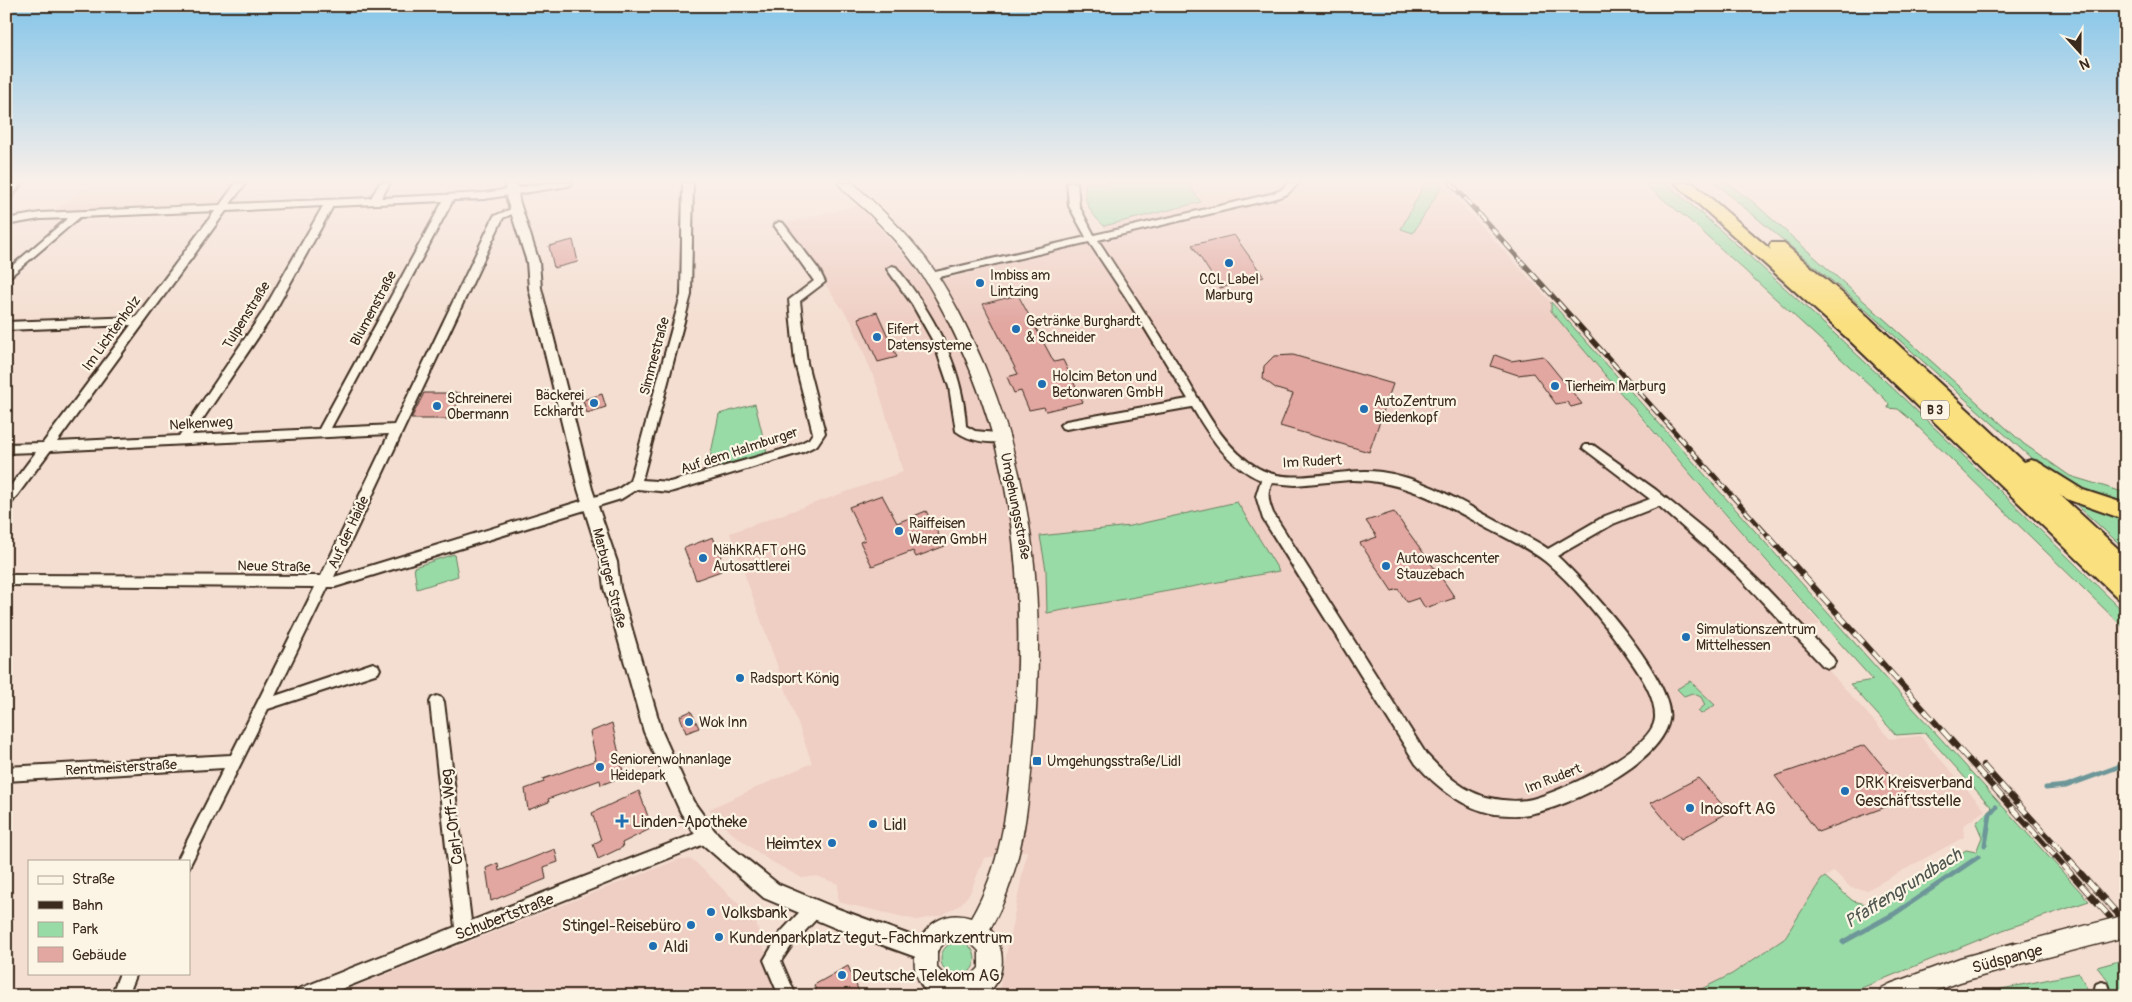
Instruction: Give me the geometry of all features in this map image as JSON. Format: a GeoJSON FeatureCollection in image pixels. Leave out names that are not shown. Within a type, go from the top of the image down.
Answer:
{"type":"FeatureCollection","features":[{"type":"Feature","properties":{"kind":"highway","name":"B 3"},"geometry":{"type":"LineString","coordinates":[[1738,230],[1876,354],[2126,592]]}},
{"type":"Feature","properties":{"kind":"highway","name":"B 3"},"geometry":{"type":"LineString","coordinates":[[1756,230],[1844,304],[2126,569]]}},
{"type":"Feature","properties":{"kind":"highway","name":"B 3"},"geometry":{"type":"LineString","coordinates":[[1934,388],[2040,474],[2076,495],[2126,512]]}},
{"type":"Feature","properties":{"kind":"main road","name":"Umgehungsstraße"},"geometry":{"type":"LineString","coordinates":[[893,230],[908,245],[931,276],[951,311],[976,364],[1003,437],[1025,537],[1031,640],[1026,720],[1013,841],[985,918],[976,931]]}},
{"type":"Feature","properties":{"kind":"main road","name":"Südspange"},"geometry":{"type":"LineString","coordinates":[[1890,996],[1960,970],[2126,926]]}},
{"type":"Feature","properties":{"kind":"main road"},"geometry":{"type":"LineString","coordinates":[[967,927],[976,931],[987,942],[990,950],[990,966],[979,986],[961,995],[945,992],[929,979],[925,964],[927,951],[935,937],[949,928],[967,927]]}},
{"type":"Feature","properties":{"kind":"street"},"geometry":{"type":"LineString","coordinates":[[6,278],[60,230]]}},
{"type":"Feature","properties":{"kind":"street","name":"Im Lichtenholz"},"geometry":{"type":"LineString","coordinates":[[6,502],[206,230]]}},
{"type":"Feature","properties":{"kind":"street","name":"Tulpenstraße"},"geometry":{"type":"LineString","coordinates":[[183,439],[267,314],[314,230]]}},
{"type":"Feature","properties":{"kind":"street","name":"Blumenstraße"},"geometry":{"type":"LineString","coordinates":[[323,432],[431,230]]}},
{"type":"Feature","properties":{"kind":"street","name":"Auf der Haide"},"geometry":{"type":"LineString","coordinates":[[186,860],[324,583],[493,230]]}},
{"type":"Feature","properties":{"kind":"street","name":"Marburger Straße"},"geometry":{"type":"LineString","coordinates":[[523,230],[529,246],[535,288],[584,489],[609,562],[620,622],[653,732],[687,807],[707,836],[723,852],[771,891],[927,951]]}},
{"type":"Feature","properties":{"kind":"street","name":"Simmestraße"},"geometry":{"type":"LineString","coordinates":[[635,484],[686,295],[687,230]]}},
{"type":"Feature","properties":{"kind":"street","name":"Auf dem Halmburger"},"geometry":{"type":"LineString","coordinates":[[635,484],[658,487],[683,484],[799,449],[813,442],[819,433],[801,363],[794,300],[820,282],[815,272],[783,230]]}},
{"type":"Feature","properties":{"kind":"street","name":"Im Rudert"},"geometry":{"type":"LineString","coordinates":[[1087,230],[1195,402],[1230,452],[1254,471],[1269,478],[1304,481],[1362,475],[1394,480],[1414,486],[1468,512],[1548,556],[1589,599],[1646,671],[1660,700],[1662,720],[1656,735],[1643,750],[1602,776],[1546,802],[1515,808],[1490,806],[1463,796],[1447,785],[1421,759],[1267,515],[1262,497],[1262,488],[1269,478]]}},
{"type":"Feature","properties":{"kind":"street"},"geometry":{"type":"LineString","coordinates":[[931,276],[1128,230]]}},
{"type":"Feature","properties":{"kind":"street"},"geometry":{"type":"LineString","coordinates":[[892,269],[902,281],[941,348],[953,377],[961,408],[960,428],[967,434],[978,437],[1003,437]]}},
{"type":"Feature","properties":{"kind":"street"},"geometry":{"type":"LineString","coordinates":[[6,326],[139,321]]}},
{"type":"Feature","properties":{"kind":"street"},"geometry":{"type":"LineString","coordinates":[[1066,425],[1195,402]]}},
{"type":"Feature","properties":{"kind":"street","name":"Nelkenweg"},"geometry":{"type":"LineString","coordinates":[[6,449],[397,429]]}},
{"type":"Feature","properties":{"kind":"street"},"geometry":{"type":"LineString","coordinates":[[1589,448],[1689,523],[1782,612],[1828,662]]}},
{"type":"Feature","properties":{"kind":"street"},"geometry":{"type":"LineString","coordinates":[[590,504],[621,494],[635,484]]}},
{"type":"Feature","properties":{"kind":"street"},"geometry":{"type":"LineString","coordinates":[[1548,556],[1608,520],[1660,500]]}},
{"type":"Feature","properties":{"kind":"street","name":"Neue Straße"},"geometry":{"type":"LineString","coordinates":[[6,580],[324,583],[349,580],[590,504]]}},
{"type":"Feature","properties":{"kind":"street"},"geometry":{"type":"LineString","coordinates":[[264,703],[273,703],[373,669]]}},
{"type":"Feature","properties":{"kind":"street","name":"Carl-Orff-Weg"},"geometry":{"type":"LineString","coordinates":[[437,702],[464,931]]}},
{"type":"Feature","properties":{"kind":"street","name":"Rentmeisterstraße"},"geometry":{"type":"LineString","coordinates":[[6,774],[236,761]]}},
{"type":"Feature","properties":{"kind":"street","name":"Schubertstraße"},"geometry":{"type":"LineString","coordinates":[[302,996],[707,836]]}},
{"type":"Feature","properties":{"kind":"street"},"geometry":{"type":"LineString","coordinates":[[788,996],[772,960],[786,939],[814,909]]}},
{"type":"Feature","properties":{"kind":"street"},"geometry":{"type":"LineString","coordinates":[[119,996],[129,974]]}},
{"type":"Feature","properties":{"kind":"shaded area"},"geometry":{"type":"Polygon","coordinates":[[[787,230],[881,230],[911,263],[926,284],[1111,237],[1106,230],[1485,230],[1551,302],[1551,311],[1636,413],[1820,624],[1793,631],[1890,739],[1920,736],[1985,810],[1963,826],[1964,837],[1867,890],[1851,888],[1834,871],[1821,880],[1784,939],[1732,974],[1687,996],[998,996],[1027,851],[984,858],[970,893],[960,905],[942,915],[917,920],[838,902],[838,884],[817,876],[802,878],[767,859],[728,830],[709,809],[812,763],[730,533],[903,472],[878,388],[851,321],[787,230]]]}},
{"type":"Feature","properties":{"kind":"shaded area"},"geometry":{"type":"Polygon","coordinates":[[[680,859],[693,860],[755,920],[779,996],[332,996],[680,859]]]}},
{"type":"Feature","properties":{"kind":"green space"},"geometry":{"type":"Polygon","coordinates":[[[1403,230],[1415,230],[1413,233],[1403,230]]]}},
{"type":"Feature","properties":{"kind":"green space"},"geometry":{"type":"Polygon","coordinates":[[[1700,230],[1720,230],[1957,449],[2126,614],[2126,630],[1910,419],[1898,409],[1888,408],[1889,404],[1700,230]]]}},
{"type":"Feature","properties":{"kind":"green space"},"geometry":{"type":"Polygon","coordinates":[[[1771,230],[1784,230],[2024,444],[2070,476],[2126,493],[2126,504],[2101,498],[2080,490],[2039,465],[1850,296],[1771,230]]]}},
{"type":"Feature","properties":{"kind":"green space"},"geometry":{"type":"Polygon","coordinates":[[[1551,302],[1901,695],[2089,901],[2003,930],[1842,996],[1687,996],[1732,974],[1784,939],[1821,880],[1825,877],[1853,901],[1870,905],[1966,850],[1976,852],[1982,837],[1976,823],[1992,808],[1925,733],[1896,735],[1850,684],[1873,680],[1710,497],[1591,358],[1551,311],[1551,302]]]}},
{"type":"Feature","properties":{"kind":"green space"},"geometry":{"type":"Polygon","coordinates":[[[755,404],[767,453],[707,473],[719,414],[755,404]]]}},
{"type":"Feature","properties":{"kind":"green space"},"geometry":{"type":"Polygon","coordinates":[[[2068,497],[2126,518],[2126,550],[2068,497]]]}},
{"type":"Feature","properties":{"kind":"green space"},"geometry":{"type":"Polygon","coordinates":[[[1237,502],[1279,571],[1047,613],[1046,570],[1040,536],[1130,526],[1237,502]]]}},
{"type":"Feature","properties":{"kind":"green space"},"geometry":{"type":"Polygon","coordinates":[[[454,554],[458,576],[417,589],[414,567],[454,554]]]}},
{"type":"Feature","properties":{"kind":"green space"},"geometry":{"type":"Polygon","coordinates":[[[1690,681],[1715,705],[1701,714],[1698,711],[1705,705],[1701,697],[1692,693],[1684,696],[1677,689],[1690,681]]]}},
{"type":"Feature","properties":{"kind":"green space"},"geometry":{"type":"Polygon","coordinates":[[[958,942],[965,943],[970,947],[974,952],[974,966],[970,971],[965,975],[958,976],[951,975],[946,971],[942,966],[941,959],[942,952],[946,947],[951,943],[958,942]]]}},
{"type":"Feature","properties":{"kind":"green space"},"geometry":{"type":"Polygon","coordinates":[[[2126,959],[2126,996],[2114,996],[2108,981],[2097,967],[2126,959]]]}},
{"type":"Feature","properties":{"kind":"green space"},"geometry":{"type":"Polygon","coordinates":[[[2079,973],[2090,994],[2087,996],[1968,996],[2079,973]]]}},
{"type":"Feature","properties":{"kind":"building","name":"CCL Label Marburg"},"geometry":{"type":"Polygon","coordinates":[[[1234,235],[1264,277],[1220,288],[1192,245],[1234,235]]]}},
{"type":"Feature","properties":{"kind":"building"},"geometry":{"type":"Polygon","coordinates":[[[573,240],[578,262],[554,268],[549,246],[573,240]]]}},
{"type":"Feature","properties":{"kind":"building"},"geometry":{"type":"Polygon","coordinates":[[[1018,295],[1054,362],[1063,360],[1083,402],[1046,411],[1044,407],[1029,410],[1021,391],[1014,393],[1007,377],[1018,374],[983,304],[1018,295]]]}},
{"type":"Feature","properties":{"kind":"building","name":"Eifert Datensysteme"},"geometry":{"type":"Polygon","coordinates":[[[877,312],[897,357],[878,362],[858,318],[877,312]]]}},
{"type":"Feature","properties":{"kind":"building","name":"AutoZentrum Biedenkopf"},"geometry":{"type":"Polygon","coordinates":[[[1293,355],[1393,384],[1369,452],[1280,426],[1293,394],[1277,389],[1263,379],[1264,366],[1274,356],[1293,355]]]}},
{"type":"Feature","properties":{"kind":"building","name":"Tierheim Marburg"},"geometry":{"type":"Polygon","coordinates":[[[1495,355],[1511,361],[1543,356],[1582,404],[1571,407],[1567,402],[1556,404],[1533,373],[1518,375],[1491,366],[1495,355]]]}},
{"type":"Feature","properties":{"kind":"building","name":"Schreinerei Obermann"},"geometry":{"type":"Polygon","coordinates":[[[424,393],[462,393],[450,419],[411,419],[424,393]]]}},
{"type":"Feature","properties":{"kind":"building","name":"Bäckerei Eckhardt"},"geometry":{"type":"Polygon","coordinates":[[[602,394],[606,407],[587,413],[583,400],[602,394]]]}},
{"type":"Feature","properties":{"kind":"building","name":"Raiffeisen Waren GmbH"},"geometry":{"type":"Polygon","coordinates":[[[882,495],[897,523],[926,511],[945,546],[916,557],[913,551],[872,566],[860,542],[865,540],[849,507],[882,495]]]}},
{"type":"Feature","properties":{"kind":"building"},"geometry":{"type":"Polygon","coordinates":[[[1394,512],[1455,598],[1425,608],[1419,598],[1407,602],[1398,589],[1392,591],[1360,543],[1377,537],[1366,521],[1394,512]]]}},
{"type":"Feature","properties":{"kind":"building","name":"NähKRAFT oHG Autosattlerei"},"geometry":{"type":"Polygon","coordinates":[[[713,537],[721,557],[716,559],[721,571],[696,580],[684,548],[713,537]]]}},
{"type":"Feature","properties":{"kind":"building","name":"Wok Inn"},"geometry":{"type":"Polygon","coordinates":[[[691,711],[699,728],[686,733],[680,716],[691,711]]]}},
{"type":"Feature","properties":{"kind":"building","name":"Seniorenwohnanlage Heidepark"},"geometry":{"type":"Polygon","coordinates":[[[612,723],[624,776],[601,785],[600,780],[548,799],[549,802],[528,810],[525,789],[544,782],[543,779],[596,760],[590,732],[612,723]]]}},
{"type":"Feature","properties":{"kind":"building","name":"DRK Kreisverband Geschäftsstelle"},"geometry":{"type":"Polygon","coordinates":[[[1865,745],[1910,798],[1818,832],[1775,776],[1865,745]]]}},
{"type":"Feature","properties":{"kind":"building","name":"Inosoft AG"},"geometry":{"type":"Polygon","coordinates":[[[1698,778],[1729,812],[1681,839],[1651,803],[1698,778]]]}},
{"type":"Feature","properties":{"kind":"building","name":"Linden-Apotheke"},"geometry":{"type":"Polygon","coordinates":[[[639,791],[652,828],[622,843],[623,847],[598,859],[593,844],[601,840],[592,813],[639,791]]]}},
{"type":"Feature","properties":{"kind":"building"},"geometry":{"type":"Polygon","coordinates":[[[555,849],[558,862],[544,867],[546,879],[491,901],[486,868],[498,863],[499,871],[555,849]]]}},
{"type":"Feature","properties":{"kind":"building","name":"Deutsche Telekom AG"},"geometry":{"type":"Polygon","coordinates":[[[848,966],[861,996],[818,996],[814,985],[848,966]]]}},
{"type":"Feature","properties":{"kind":"waterway","name":"Pfaffengrundbach"},"geometry":{"type":"LineString","coordinates":[[2046,788],[2066,786],[2126,764]]}},
{"type":"Feature","properties":{"kind":"waterway","name":"Pfaffengrundbach"},"geometry":{"type":"LineString","coordinates":[[1985,845],[1990,814],[1996,807]]}},
{"type":"Feature","properties":{"kind":"waterway","name":"Pfaffengrundbach"},"geometry":{"type":"LineString","coordinates":[[1843,942],[1894,914],[1978,857]]}},
{"type":"Feature","properties":{"kind":"railway"},"geometry":{"type":"LineString","coordinates":[[1493,230],[1769,537]]}},
{"type":"Feature","properties":{"kind":"railway"},"geometry":{"type":"LineString","coordinates":[[1768,536],[2126,935]]}},
{"type":"Feature","properties":{"kind":"railway"},"geometry":{"type":"LineString","coordinates":[[1983,765],[2126,923]]}},
{"type":"Feature","properties":{"kind":"place","name":"CCL Label Marburg"},"geometry":{"type":"Point","coordinates":[1229,263]}},
{"type":"Feature","properties":{"kind":"place","name":"Imbiss am Lintzing"},"geometry":{"type":"Point","coordinates":[980,283]}},
{"type":"Feature","properties":{"kind":"place","name":"Getränke Burghardt & Schneider"},"geometry":{"type":"Point","coordinates":[1016,329]}},
{"type":"Feature","properties":{"kind":"place","name":"Eifert Datensysteme"},"geometry":{"type":"Point","coordinates":[877,337]}},
{"type":"Feature","properties":{"kind":"place","name":"Holcim Beton und Betonwaren GmbH"},"geometry":{"type":"Point","coordinates":[1042,384]}},
{"type":"Feature","properties":{"kind":"place","name":"Tierheim Marburg"},"geometry":{"type":"Point","coordinates":[1555,386]}},
{"type":"Feature","properties":{"kind":"place","name":"Bäckerei Eckhardt"},"geometry":{"type":"Point","coordinates":[594,403]}},
{"type":"Feature","properties":{"kind":"place","name":"Schreinerei Obermann"},"geometry":{"type":"Point","coordinates":[437,406]}},
{"type":"Feature","properties":{"kind":"place","name":"AutoZentrum Biedenkopf"},"geometry":{"type":"Point","coordinates":[1364,409]}},
{"type":"Feature","properties":{"kind":"place","name":"Raiffeisen Waren GmbH"},"geometry":{"type":"Point","coordinates":[899,531]}},
{"type":"Feature","properties":{"kind":"place","name":"NähKRAFT oHG Autosattlerei"},"geometry":{"type":"Point","coordinates":[703,558]}},
{"type":"Feature","properties":{"kind":"place","name":"Autowaschcenter Stauzebach"},"geometry":{"type":"Point","coordinates":[1386,566]}},
{"type":"Feature","properties":{"kind":"place","name":"Simulationszentrum Mittelhessen"},"geometry":{"type":"Point","coordinates":[1686,637]}},
{"type":"Feature","properties":{"kind":"place","name":"Radsport König"},"geometry":{"type":"Point","coordinates":[740,678]}},
{"type":"Feature","properties":{"kind":"place","name":"Wok Inn"},"geometry":{"type":"Point","coordinates":[689,722]}},
{"type":"Feature","properties":{"kind":"place","name":"Umgehungsstraße/Lidl"},"geometry":{"type":"Point","coordinates":[1037,761]}},
{"type":"Feature","properties":{"kind":"place","name":"Seniorenwohnanlage Heidepark"},"geometry":{"type":"Point","coordinates":[600,767]}},
{"type":"Feature","properties":{"kind":"place","name":"DRK Kreisverband Geschäftsstelle"},"geometry":{"type":"Point","coordinates":[1845,791]}},
{"type":"Feature","properties":{"kind":"place","name":"Inosoft AG"},"geometry":{"type":"Point","coordinates":[1690,808]}},
{"type":"Feature","properties":{"kind":"place","name":"Linden-Apotheke"},"geometry":{"type":"Point","coordinates":[622,821]}},
{"type":"Feature","properties":{"kind":"place","name":"Lidl"},"geometry":{"type":"Point","coordinates":[873,824]}},
{"type":"Feature","properties":{"kind":"place","name":"Heimtex"},"geometry":{"type":"Point","coordinates":[832,843]}},
{"type":"Feature","properties":{"kind":"place","name":"Volksbank"},"geometry":{"type":"Point","coordinates":[711,912]}},
{"type":"Feature","properties":{"kind":"place","name":"Stingel-Reisebüro"},"geometry":{"type":"Point","coordinates":[691,925]}},
{"type":"Feature","properties":{"kind":"place","name":"Kundenparkplatz tegut-Fachmarkzentrum"},"geometry":{"type":"Point","coordinates":[719,937]}},
{"type":"Feature","properties":{"kind":"place","name":"Aldi"},"geometry":{"type":"Point","coordinates":[653,946]}},
{"type":"Feature","properties":{"kind":"place","name":"Deutsche Telekom AG"},"geometry":{"type":"Point","coordinates":[842,975]}}]}
